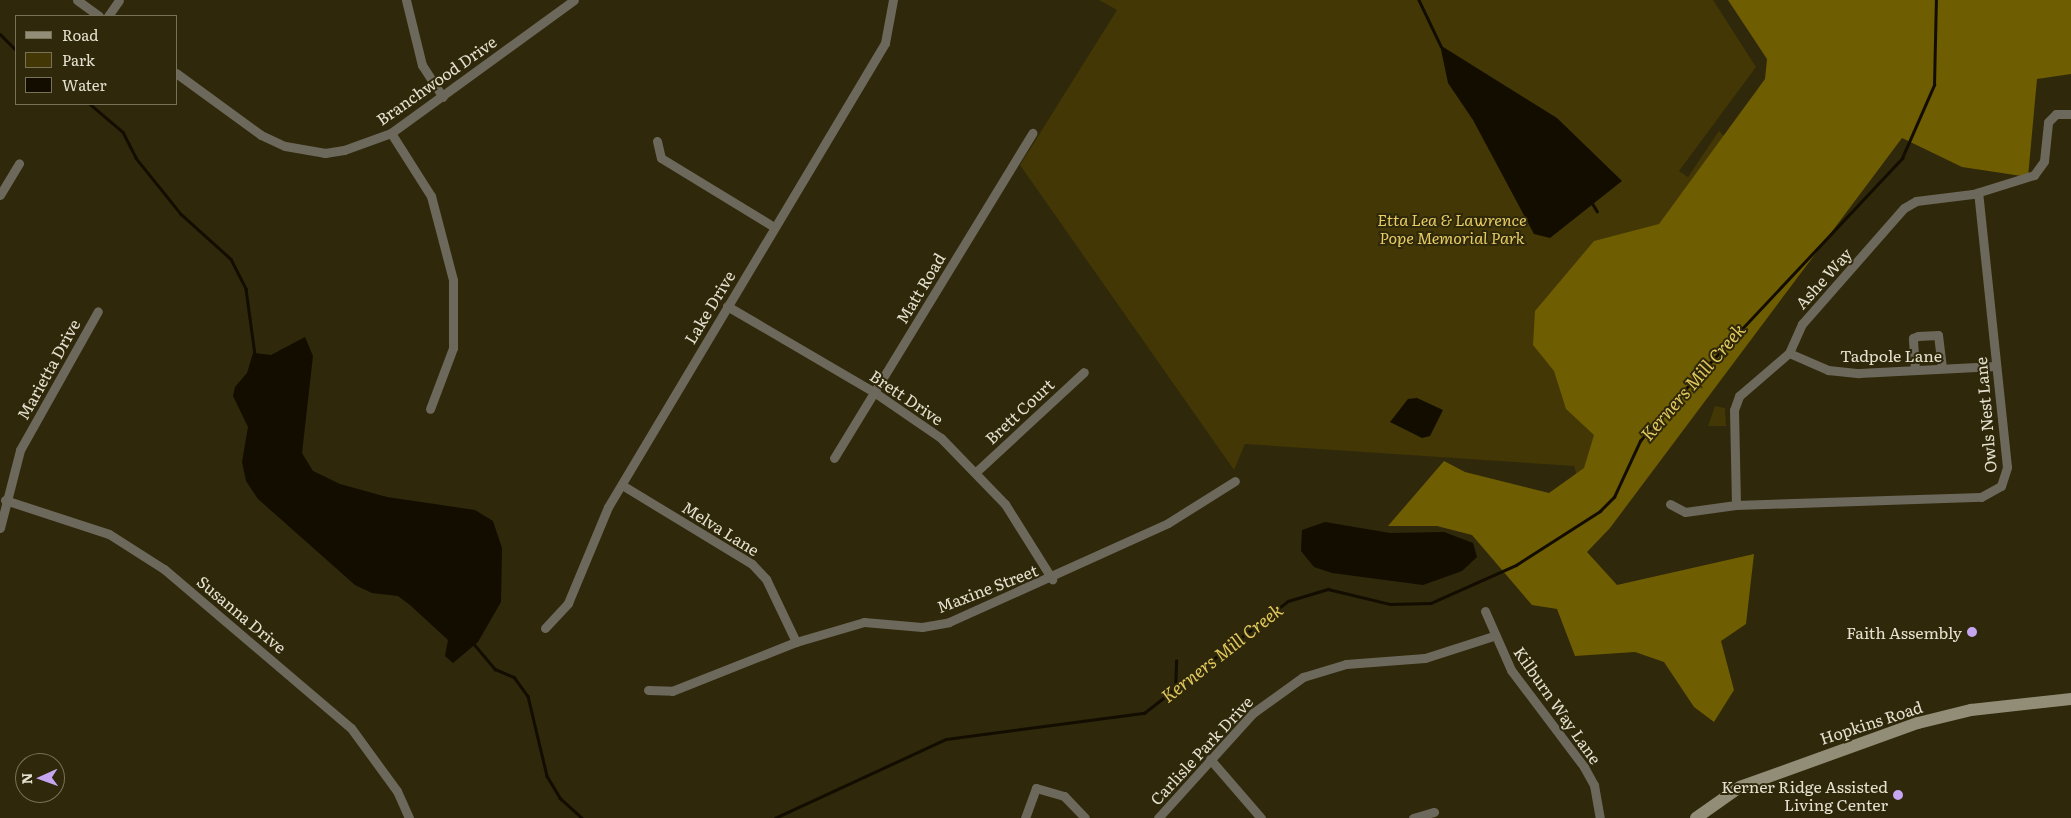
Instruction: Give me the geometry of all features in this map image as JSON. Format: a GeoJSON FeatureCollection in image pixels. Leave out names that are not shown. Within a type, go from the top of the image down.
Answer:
{"type":"FeatureCollection","features":[{"type":"Feature","properties":{"kind":"main road","name":"Hopkins Road"},"geometry":{"type":"LineString","coordinates":[[1696,818],[1740,787],[1918,723],[1979,709],[2071,699]]}},
{"type":"Feature","properties":{"kind":"street"},"geometry":{"type":"LineString","coordinates":[[77,0],[98,15]]}},
{"type":"Feature","properties":{"kind":"street"},"geometry":{"type":"LineString","coordinates":[[109,15],[119,0]]}},
{"type":"Feature","properties":{"kind":"street"},"geometry":{"type":"LineString","coordinates":[[406,0],[422,65],[443,97]]}},
{"type":"Feature","properties":{"kind":"street","name":"Branchwood Drive"},"geometry":{"type":"LineString","coordinates":[[178,74],[261,135],[285,146],[325,153],[390,133],[443,97],[574,0]]}},
{"type":"Feature","properties":{"kind":"street","name":"Lake Drive"},"geometry":{"type":"LineString","coordinates":[[545,628],[568,603],[608,507],[885,43],[893,0]]}},
{"type":"Feature","properties":{"kind":"street","name":"Ashe Way"},"geometry":{"type":"LineString","coordinates":[[1736,506],[1734,410],[1739,396],[1788,353],[1802,324],[1904,208],[1916,201],[1978,193],[2034,175],[2044,161],[2048,122],[2056,114],[2071,114]]}},
{"type":"Feature","properties":{"kind":"street"},"geometry":{"type":"LineString","coordinates":[[390,133],[431,196],[453,280],[453,348],[430,409]]}},
{"type":"Feature","properties":{"kind":"street","name":"Matt Road"},"geometry":{"type":"LineString","coordinates":[[834,458],[1032,133]]}},
{"type":"Feature","properties":{"kind":"street"},"geometry":{"type":"LineString","coordinates":[[657,141],[661,158],[774,227]]}},
{"type":"Feature","properties":{"kind":"street"},"geometry":{"type":"LineString","coordinates":[[0,195],[19,163]]}},
{"type":"Feature","properties":{"kind":"street","name":"Owls Nest Lane"},"geometry":{"type":"LineString","coordinates":[[1736,506],[1981,497],[1994,492],[2006,478],[2007,468],[1978,193]]}},
{"type":"Feature","properties":{"kind":"street","name":"Brett Drive"},"geometry":{"type":"LineString","coordinates":[[727,306],[919,420],[976,472],[1005,504],[1052,579]]}},
{"type":"Feature","properties":{"kind":"street","name":"Marietta Drive"},"geometry":{"type":"LineString","coordinates":[[0,528],[5,500],[20,450],[98,311]]}},
{"type":"Feature","properties":{"kind":"street"},"geometry":{"type":"LineString","coordinates":[[1915,369],[1913,338],[1938,335],[1942,368]]}},
{"type":"Feature","properties":{"kind":"street","name":"Tadpole Lane"},"geometry":{"type":"LineString","coordinates":[[1788,353],[1828,370],[1996,366]]}},
{"type":"Feature","properties":{"kind":"street","name":"Brett Court"},"geometry":{"type":"LineString","coordinates":[[976,472],[1084,372]]}},
{"type":"Feature","properties":{"kind":"street","name":"Maxine Street"},"geometry":{"type":"LineString","coordinates":[[648,690],[672,691],[796,642],[864,622],[922,627],[949,622],[1052,579],[1174,519],[1235,481]]}},
{"type":"Feature","properties":{"kind":"street","name":"Melva Lane"},"geometry":{"type":"LineString","coordinates":[[622,485],[752,564],[766,579],[796,642]]}},
{"type":"Feature","properties":{"kind":"street","name":"Susanna Drive"},"geometry":{"type":"LineString","coordinates":[[5,500],[108,534],[164,569],[351,728],[397,791],[408,818]]}},
{"type":"Feature","properties":{"kind":"street"},"geometry":{"type":"LineString","coordinates":[[1670,504],[1684,512],[1736,506]]}},
{"type":"Feature","properties":{"kind":"street","name":"Kilburn Way Lane"},"geometry":{"type":"LineString","coordinates":[[1485,611],[1493,636],[1511,670],[1584,767],[1594,785],[1600,818]]}},
{"type":"Feature","properties":{"kind":"street","name":"Carlisle Park Drive"},"geometry":{"type":"LineString","coordinates":[[1158,818],[1253,713],[1304,677],[1346,664],[1425,658],[1493,636]]}},
{"type":"Feature","properties":{"kind":"street"},"geometry":{"type":"LineString","coordinates":[[1210,759],[1261,818]]}},
{"type":"Feature","properties":{"kind":"street"},"geometry":{"type":"LineString","coordinates":[[1026,818],[1036,788],[1064,796],[1085,818]]}},
{"type":"Feature","properties":{"kind":"street"},"geometry":{"type":"LineString","coordinates":[[1413,818],[1434,812]]}},
{"type":"Feature","properties":{"kind":"green space","name":"Etta Lea & Lawrence Pope Memorial Park"},"geometry":{"type":"Polygon","coordinates":[[[1099,0],[1713,0],[1756,67],[1679,171],[1688,177],[1719,131],[1821,234],[1582,493],[1574,466],[1245,444],[1234,470],[1020,165],[1117,10],[1099,0]]]}},
{"type":"Feature","properties":{"kind":"green space"},"geometry":{"type":"Polygon","coordinates":[[[1715,406],[1725,408],[1726,426],[1708,426],[1715,406]]]}},
{"type":"Feature","properties":{"kind":"shaded area"},"geometry":{"type":"Polygon","coordinates":[[[1728,0],[2071,0],[2071,74],[2037,79],[2028,177],[1962,167],[1902,138],[1610,528],[1587,552],[1617,585],[1754,554],[1746,624],[1721,641],[1734,690],[1714,722],[1694,707],[1664,662],[1635,652],[1575,656],[1557,609],[1532,605],[1472,535],[1437,526],[1388,526],[1444,461],[1465,472],[1549,493],[1584,468],[1594,435],[1566,409],[1554,371],[1533,345],[1535,311],[1594,241],[1659,224],[1765,79],[1767,59],[1728,0]]]}},
{"type":"Feature","properties":{"kind":"water"},"geometry":{"type":"Polygon","coordinates":[[[1440,45],[1557,118],[1622,181],[1550,238],[1534,234],[1473,120],[1448,83],[1440,45]]]}},
{"type":"Feature","properties":{"kind":"water"},"geometry":{"type":"Polygon","coordinates":[[[305,337],[313,356],[302,453],[313,471],[340,484],[387,497],[475,510],[493,521],[502,548],[501,602],[478,642],[453,663],[445,656],[448,640],[410,605],[398,596],[372,593],[355,585],[258,499],[246,481],[242,462],[248,427],[233,396],[235,387],[247,373],[253,353],[271,355],[305,337]]]}},
{"type":"Feature","properties":{"kind":"water"},"geometry":{"type":"Polygon","coordinates":[[[1417,398],[1443,410],[1430,436],[1422,438],[1390,422],[1408,399],[1417,398]]]}},
{"type":"Feature","properties":{"kind":"water"},"geometry":{"type":"Polygon","coordinates":[[[1325,522],[1390,533],[1444,532],[1473,543],[1477,557],[1462,571],[1423,585],[1332,573],[1314,567],[1301,551],[1302,530],[1325,522]]]}},
{"type":"Feature","properties":{"kind":"waterway"},"geometry":{"type":"LineString","coordinates":[[1419,0],[1441,46]]}},
{"type":"Feature","properties":{"kind":"waterway","name":"Kerners Mill Creek"},"geometry":{"type":"LineString","coordinates":[[775,818],[946,739],[1144,713],[1288,601],[1328,589],[1390,604],[1431,603],[1516,565],[1600,511],[1614,497],[1640,441],[1660,416],[1902,158],[1934,85],[1936,0]]}},
{"type":"Feature","properties":{"kind":"waterway"},"geometry":{"type":"LineString","coordinates":[[0,34],[15,49]]}},
{"type":"Feature","properties":{"kind":"waterway"},"geometry":{"type":"LineString","coordinates":[[91,105],[123,132],[136,158],[181,214],[231,259],[246,289],[255,355]]}},
{"type":"Feature","properties":{"kind":"waterway"},"geometry":{"type":"LineString","coordinates":[[1591,201],[1597,211]]}},
{"type":"Feature","properties":{"kind":"waterway"},"geometry":{"type":"LineString","coordinates":[[474,644],[495,669],[514,677],[528,696],[547,776],[560,798],[582,818]]}},
{"type":"Feature","properties":{"kind":"waterway"},"geometry":{"type":"LineString","coordinates":[[1175,693],[1176,661]]}},
{"type":"Feature","properties":{"kind":"place","name":"Faith Assembly"},"geometry":{"type":"Point","coordinates":[1972,632]}},
{"type":"Feature","properties":{"kind":"place","name":"Kerner Ridge Assisted Living Center"},"geometry":{"type":"Point","coordinates":[1898,795]}}]}
